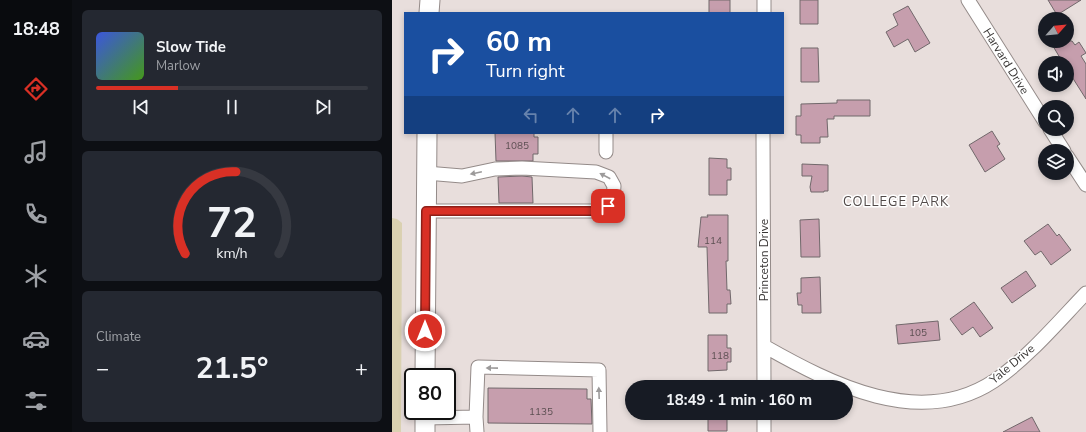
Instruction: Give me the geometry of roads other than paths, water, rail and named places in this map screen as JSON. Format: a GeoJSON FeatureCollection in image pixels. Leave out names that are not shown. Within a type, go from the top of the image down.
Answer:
{"type":"FeatureCollection","features":[{"type":"Feature","properties":{"kind":"highway"},"geometry":{"type":"LineString","coordinates":[[429,12],[430,0]]}},
{"type":"Feature","properties":{"kind":"highway"},"geometry":{"type":"LineString","coordinates":[[425,368],[427,134]]}},
{"type":"Feature","properties":{"kind":"street"},"geometry":{"type":"LineString","coordinates":[[764,0],[764,12]]}},
{"type":"Feature","properties":{"kind":"street","name":"Harvard Drive"},"geometry":{"type":"LineString","coordinates":[[968,0],[1038,111]]}},
{"type":"Feature","properties":{"kind":"street"},"geometry":{"type":"LineString","coordinates":[[606,134],[606,152]]}},
{"type":"Feature","properties":{"kind":"street","name":"Princeton Drive"},"geometry":{"type":"LineString","coordinates":[[763,134],[764,380]]}},
{"type":"Feature","properties":{"kind":"street"},"geometry":{"type":"LineString","coordinates":[[1074,167],[1086,185]]}},
{"type":"Feature","properties":{"kind":"street"},"geometry":{"type":"LineString","coordinates":[[426,173],[462,176],[495,169],[522,168],[596,172],[609,177],[614,186],[612,200],[608,206],[601,211],[426,211]]}},
{"type":"Feature","properties":{"kind":"street","name":"Yale Drive"},"geometry":{"type":"LineString","coordinates":[[764,346],[837,384],[858,391],[898,400],[913,402],[937,402],[976,391],[994,381],[1043,338],[1086,293]]}},
{"type":"Feature","properties":{"kind":"street"},"geometry":{"type":"LineString","coordinates":[[477,432],[476,417],[478,367],[599,370],[600,432]]}},
{"type":"Feature","properties":{"kind":"street"},"geometry":{"type":"LineString","coordinates":[[456,418],[476,417]]}},
{"type":"Feature","properties":{"kind":"street"},"geometry":{"type":"LineString","coordinates":[[764,420],[764,432]]}},
{"type":"Feature","properties":{"kind":"district","name":"COLLEGE PARK"},"geometry":{"type":"Point","coordinates":[896,201]}}]}
